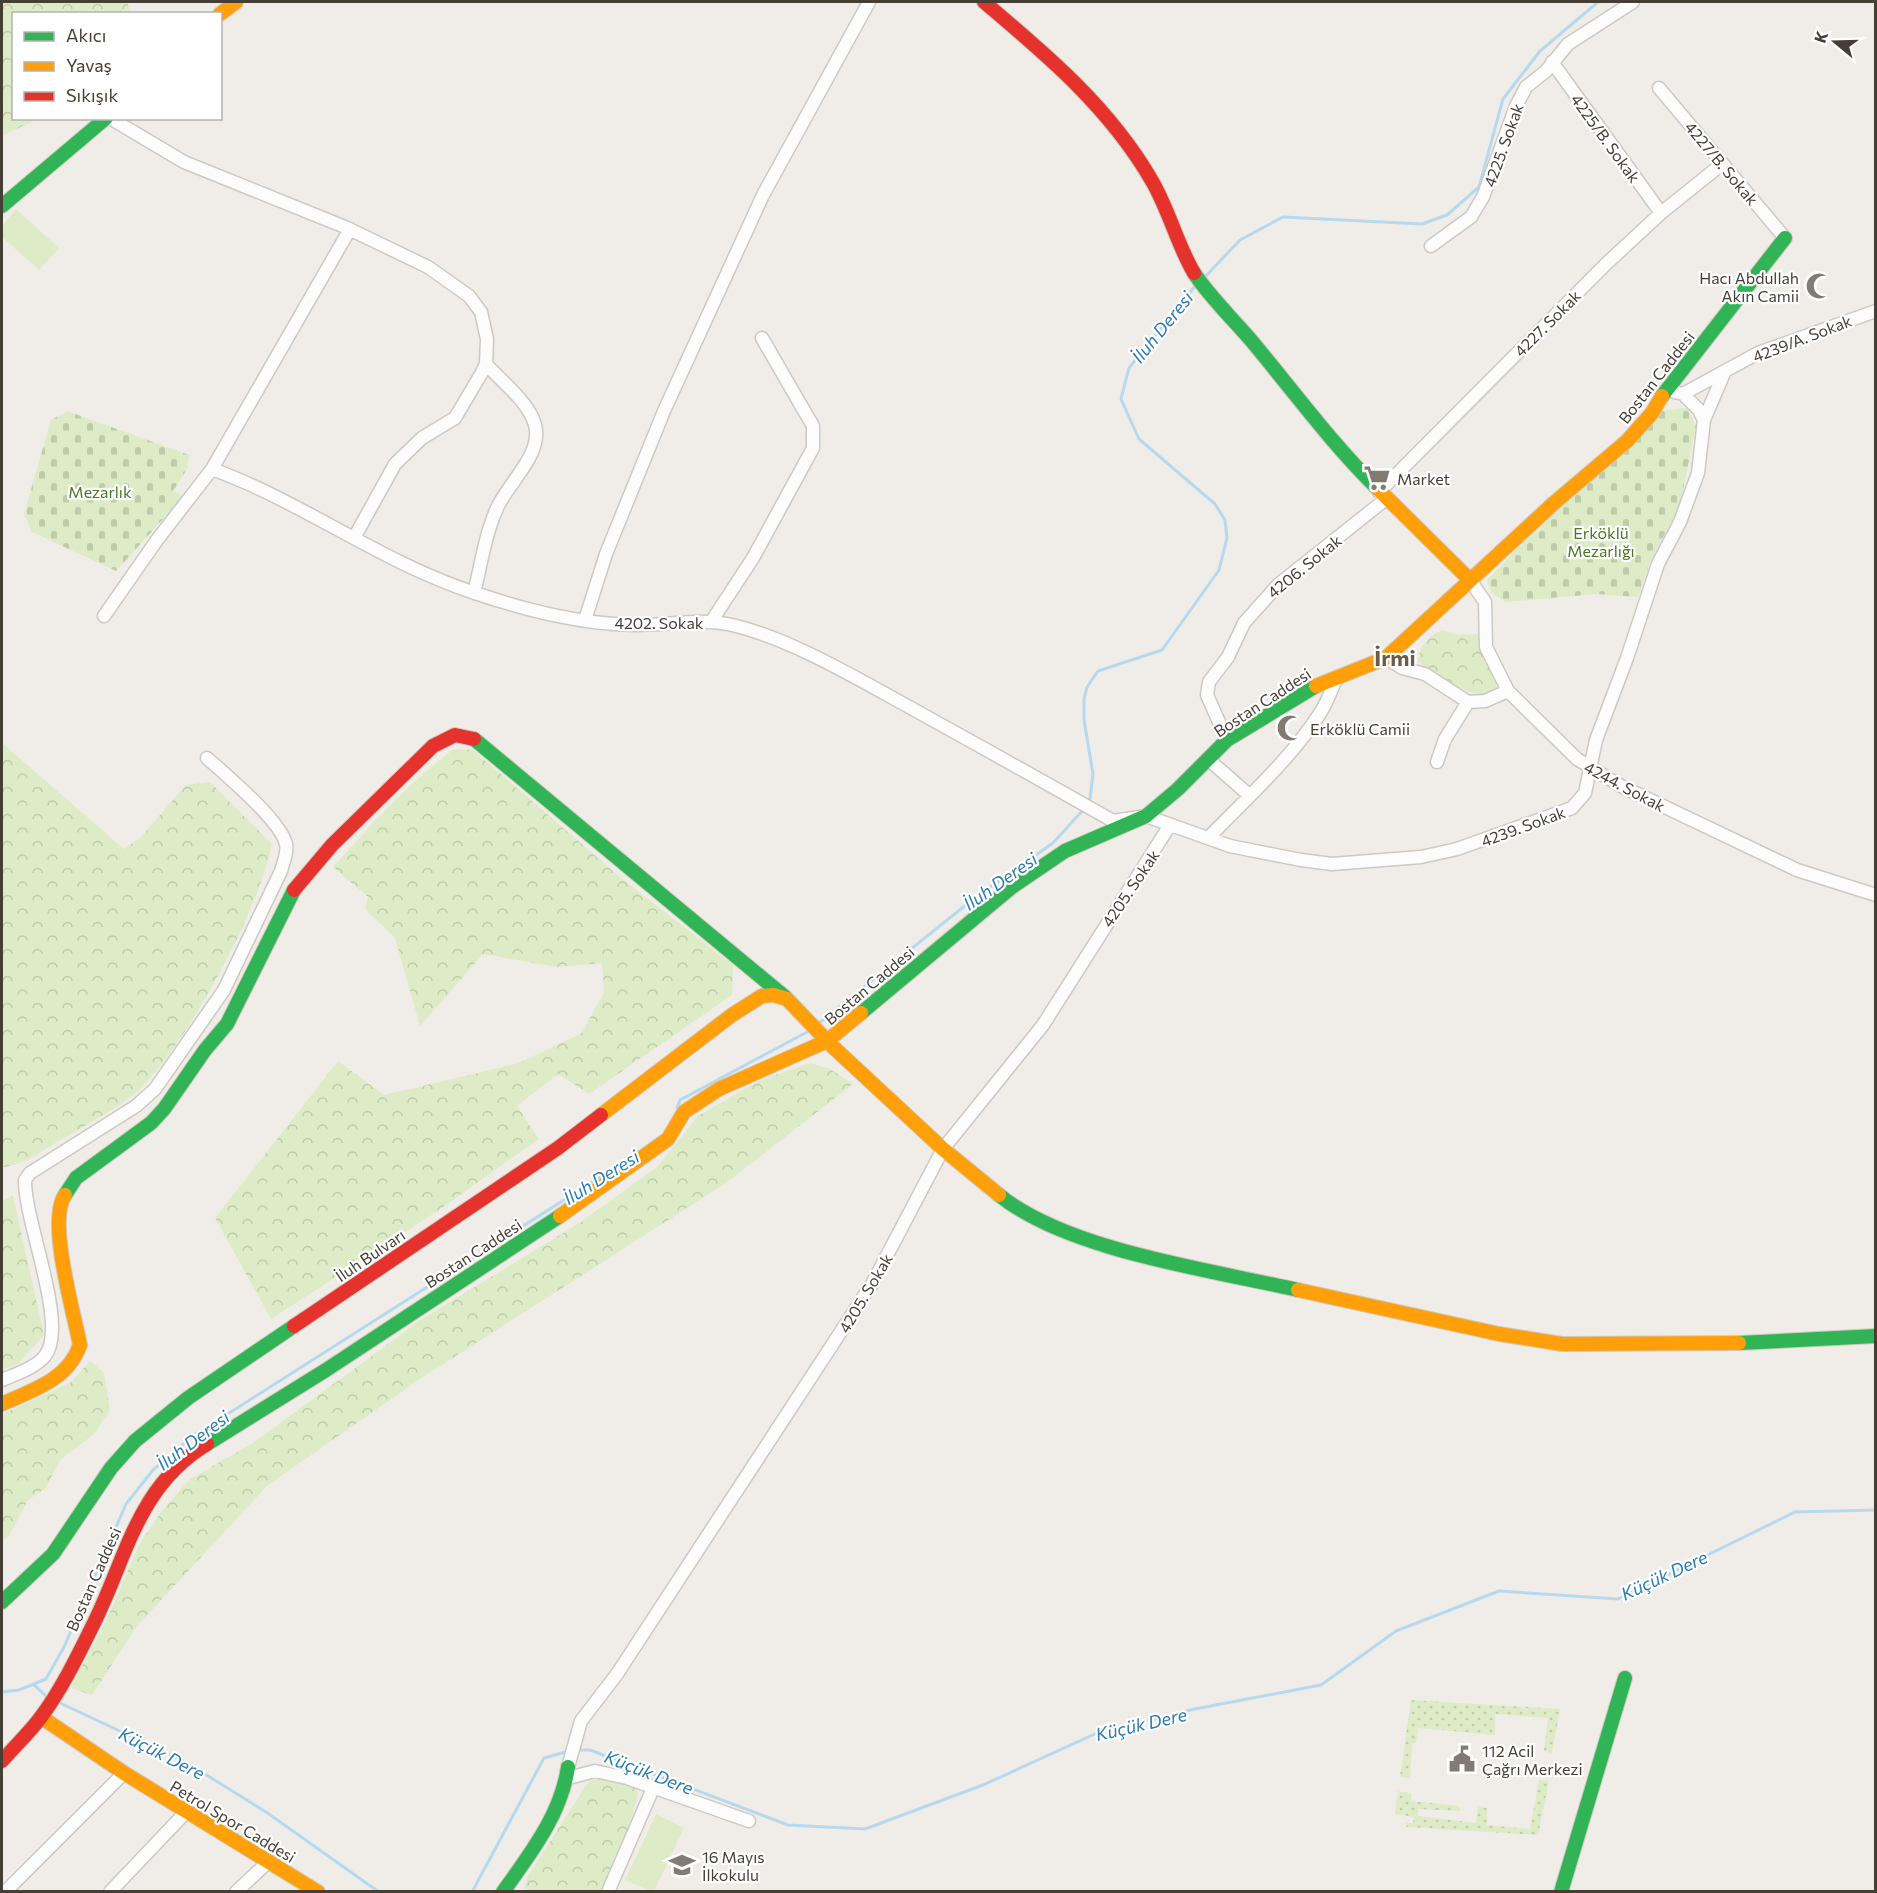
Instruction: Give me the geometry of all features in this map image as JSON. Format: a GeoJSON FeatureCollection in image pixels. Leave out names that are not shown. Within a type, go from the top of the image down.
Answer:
{"type":"FeatureCollection","features":[{"type":"Feature","properties":{"kind":"street"},"geometry":{"type":"LineString","coordinates":[[222,12],[236,2]]}},
{"type":"Feature","properties":{"kind":"street"},"geometry":{"type":"LineString","coordinates":[[585,620],[606,554],[669,400],[763,195],[869,2]]}},
{"type":"Feature","properties":{"kind":"street"},"geometry":{"type":"LineString","coordinates":[[984,2],[1054,61],[1114,123],[1153,182],[1192,270],[1205,290],[1249,338],[1346,458],[1470,580]]}},
{"type":"Feature","properties":{"kind":"street","name":"4225. Sokak"},"geometry":{"type":"LineString","coordinates":[[1431,246],[1471,217],[1487,188],[1516,106],[1526,87],[1568,44],[1633,2]]}},
{"type":"Feature","properties":{"kind":"street","name":"4225/B. Sokak"},"geometry":{"type":"LineString","coordinates":[[1552,62],[1661,213]]}},
{"type":"Feature","properties":{"kind":"street","name":"4227/B. Sokak"},"geometry":{"type":"LineString","coordinates":[[1659,88],[1785,238]]}},
{"type":"Feature","properties":{"kind":"street"},"geometry":{"type":"LineString","coordinates":[[2,206],[106,120]]}},
{"type":"Feature","properties":{"kind":"street"},"geometry":{"type":"LineString","coordinates":[[112,120],[195,167],[350,229],[428,267],[469,296],[481,312],[485,325],[486,364],[455,418],[422,438],[395,465],[354,538]]}},
{"type":"Feature","properties":{"kind":"street","name":"4227. Sokak"},"geometry":{"type":"LineString","coordinates":[[1383,495],[1606,264],[1661,213],[1722,164]]}},
{"type":"Feature","properties":{"kind":"street"},"geometry":{"type":"LineString","coordinates":[[104,616],[157,540],[212,470],[350,229]]}},
{"type":"Feature","properties":{"kind":"street","name":"Bostan Caddesi"},"geometry":{"type":"LineString","coordinates":[[2,1761],[41,1717],[92,1627],[146,1503],[162,1480],[190,1454],[326,1370],[598,1191],[668,1139],[684,1112],[718,1089],[825,1039],[1012,886],[1065,851],[1146,816],[1227,740],[1301,693],[1386,658],[1627,441],[1652,413],[1666,390],[1785,238]]}},
{"type":"Feature","properties":{"kind":"street","name":"4239/A. Sokak"},"geometry":{"type":"LineString","coordinates":[[1683,394],[1790,340],[1875,311]]}},
{"type":"Feature","properties":{"kind":"street"},"geometry":{"type":"LineString","coordinates":[[711,622],[753,558],[813,448],[813,426],[762,338]]}},
{"type":"Feature","properties":{"kind":"street"},"geometry":{"type":"LineString","coordinates":[[474,593],[486,540],[497,508],[529,458],[536,440],[535,426],[528,409],[486,364]]}},
{"type":"Feature","properties":{"kind":"street","name":"4239. Sokak"},"geometry":{"type":"LineString","coordinates":[[1092,809],[1113,821],[1146,816],[1230,846],[1332,864],[1421,857],[1457,849],[1572,808],[1585,793],[1596,740],[1658,564],[1680,522],[1698,473],[1704,420],[1725,371]]}},
{"type":"Feature","properties":{"kind":"street"},"geometry":{"type":"LineString","coordinates":[[1666,390],[1683,394],[1699,410],[1704,420]]}},
{"type":"Feature","properties":{"kind":"street","name":"4202. Sokak"},"geometry":{"type":"LineString","coordinates":[[212,470],[246,482],[402,564],[474,593],[555,615],[585,620],[633,625],[711,622],[732,625],[767,637],[846,673],[1092,809]]}},
{"type":"Feature","properties":{"kind":"street","name":"4206. Sokak"},"geometry":{"type":"LineString","coordinates":[[1227,740],[1207,695],[1209,682],[1228,657],[1244,623],[1279,584],[1383,495]]}},
{"type":"Feature","properties":{"kind":"street","name":"4244. Sokak"},"geometry":{"type":"LineString","coordinates":[[1470,580],[1485,602],[1486,647],[1508,691],[1577,759],[1685,818],[1797,870],[1875,895]]}},
{"type":"Feature","properties":{"kind":"street"},"geometry":{"type":"LineString","coordinates":[[1386,658],[1402,668],[1425,674],[1468,702],[1485,701],[1508,691]]}},
{"type":"Feature","properties":{"kind":"street"},"geometry":{"type":"LineString","coordinates":[[1208,838],[1283,760],[1322,710],[1337,677]]}},
{"type":"Feature","properties":{"kind":"street"},"geometry":{"type":"LineString","coordinates":[[1437,762],[1438,752],[1444,739],[1468,702]]}},
{"type":"Feature","properties":{"kind":"street"},"geometry":{"type":"LineString","coordinates":[[2,1404],[64,1373],[78,1355],[80,1346],[58,1229],[59,1209],[66,1191],[90,1165],[151,1123],[164,1109],[227,1024],[291,894],[302,879],[378,800],[437,744],[450,736],[464,735],[484,745],[792,1004],[825,1039],[943,1149],[1007,1201],[1052,1226],[1142,1255],[1498,1334],[1562,1344],[1617,1347],[1708,1345],[1875,1336]]}},
{"type":"Feature","properties":{"kind":"street"},"geometry":{"type":"LineString","coordinates":[[2,1380],[42,1359],[52,1339],[51,1309],[26,1196],[26,1180],[30,1173],[136,1106],[155,1089],[224,990],[281,871],[286,854],[282,836],[257,806],[207,758]]}},
{"type":"Feature","properties":{"kind":"street"},"geometry":{"type":"LineString","coordinates":[[1208,759],[1250,795]]}},
{"type":"Feature","properties":{"kind":"street","name":"4205. Sokak"},"geometry":{"type":"LineString","coordinates":[[568,1772],[581,1721],[617,1674],[843,1331],[900,1234],[943,1149],[1043,1025],[1170,825]]}},
{"type":"Feature","properties":{"kind":"street","name":"İluh Bulvarı"},"geometry":{"type":"LineString","coordinates":[[2,1602],[53,1554],[111,1468],[135,1441],[188,1398],[558,1148],[750,1002],[774,995],[792,1004]]}},
{"type":"Feature","properties":{"kind":"street"},"geometry":{"type":"LineString","coordinates":[[1561,1892],[1625,1678]]}},
{"type":"Feature","properties":{"kind":"street","name":"Petrol Spor Caddesi"},"geometry":{"type":"LineString","coordinates":[[41,1717],[124,1773],[318,1892]]}},
{"type":"Feature","properties":{"kind":"street"},"geometry":{"type":"LineString","coordinates":[[503,1892],[557,1807],[568,1772],[595,1771],[654,1786],[749,1821]]}},
{"type":"Feature","properties":{"kind":"street"},"geometry":{"type":"LineString","coordinates":[[5,1892],[124,1773]]}},
{"type":"Feature","properties":{"kind":"street"},"geometry":{"type":"LineString","coordinates":[[608,1892],[654,1786]]}},
{"type":"Feature","properties":{"kind":"street"},"geometry":{"type":"LineString","coordinates":[[111,1892],[186,1812]]}},
{"type":"Feature","properties":{"kind":"street"},"geometry":{"type":"LineString","coordinates":[[236,1892],[268,1862]]}},
{"type":"Feature","properties":{"kind":"green space"},"geometry":{"type":"Polygon","coordinates":[[[2,2],[127,2],[131,12],[12,12],[12,120],[36,120],[2,136],[2,2]]]}},
{"type":"Feature","properties":{"kind":"green space"},"geometry":{"type":"Polygon","coordinates":[[[16,209],[59,248],[39,270],[2,237],[2,226],[16,209]]]}},
{"type":"Feature","properties":{"kind":"green space","name":"Erköklü Mezarlığı"},"geometry":{"type":"Polygon","coordinates":[[[1687,408],[1696,426],[1680,505],[1651,560],[1638,597],[1596,594],[1506,602],[1491,592],[1487,580],[1572,492],[1661,411],[1687,408]]]}},
{"type":"Feature","properties":{"kind":"green space","name":"Mezarlık"},"geometry":{"type":"Polygon","coordinates":[[[67,411],[189,455],[187,469],[173,491],[184,496],[116,571],[32,532],[24,514],[51,420],[67,411]]]}},
{"type":"Feature","properties":{"kind":"green space"},"geometry":{"type":"Polygon","coordinates":[[[1442,630],[1458,635],[1478,634],[1497,688],[1493,694],[1483,695],[1464,690],[1418,662],[1420,651],[1425,643],[1442,630]]]}},
{"type":"Feature","properties":{"kind":"green space"},"geometry":{"type":"Polygon","coordinates":[[[2,743],[124,849],[140,838],[186,785],[210,782],[272,844],[253,903],[238,937],[201,1006],[161,1065],[142,1087],[114,1108],[31,1158],[2,1167],[2,743]]]}},
{"type":"Feature","properties":{"kind":"green space"},"geometry":{"type":"Polygon","coordinates":[[[454,749],[473,750],[621,878],[733,965],[732,995],[589,1094],[558,1074],[517,1106],[539,1139],[436,1212],[271,1319],[215,1218],[338,1061],[384,1095],[519,1063],[582,1033],[604,992],[602,963],[557,967],[483,954],[420,1026],[395,938],[365,909],[368,897],[333,867],[406,790],[454,749]]]}},
{"type":"Feature","properties":{"kind":"green space"},"geometry":{"type":"Polygon","coordinates":[[[810,1063],[830,1069],[853,1084],[726,1183],[420,1379],[268,1485],[137,1626],[92,1695],[71,1688],[107,1619],[139,1545],[160,1513],[190,1479],[253,1443],[422,1319],[581,1222],[658,1166],[698,1116],[760,1080],[810,1063]]]}},
{"type":"Feature","properties":{"kind":"green space"},"geometry":{"type":"Polygon","coordinates":[[[13,1196],[44,1335],[19,1363],[2,1370],[2,1201],[13,1196]]]}},
{"type":"Feature","properties":{"kind":"green space"},"geometry":{"type":"Polygon","coordinates":[[[90,1361],[104,1373],[110,1410],[94,1434],[60,1460],[46,1488],[28,1500],[10,1534],[2,1542],[2,1414],[70,1383],[90,1361]]]}},
{"type":"Feature","properties":{"kind":"green space"},"geometry":{"type":"Polygon","coordinates":[[[1411,1700],[1560,1709],[1552,1753],[1544,1751],[1548,1718],[1495,1714],[1495,1735],[1418,1728],[1416,1743],[1412,1743],[1410,1778],[1400,1777],[1411,1700]]]}},
{"type":"Feature","properties":{"kind":"green space"},"geometry":{"type":"Polygon","coordinates":[[[602,1778],[637,1789],[638,1795],[626,1836],[601,1891],[524,1891],[527,1877],[589,1781],[602,1778]]]}},
{"type":"Feature","properties":{"kind":"green space"},"geometry":{"type":"Polygon","coordinates":[[[1539,1780],[1549,1781],[1538,1835],[1406,1827],[1406,1823],[1413,1823],[1414,1817],[1395,1814],[1398,1791],[1411,1793],[1411,1801],[1459,1806],[1460,1811],[1418,1809],[1418,1816],[1476,1823],[1478,1807],[1487,1808],[1487,1825],[1530,1829],[1539,1780]]]}},
{"type":"Feature","properties":{"kind":"green space"},"geometry":{"type":"Polygon","coordinates":[[[656,1814],[684,1828],[654,1891],[651,1891],[625,1880],[656,1814]]]}},
{"type":"Feature","properties":{"kind":"waterway","name":"İluh Deresi"},"geometry":{"type":"LineString","coordinates":[[1203,279],[1240,240],[1283,217],[1422,224],[1447,215],[1479,187],[1503,99],[1540,51],[1598,2]]}},
{"type":"Feature","properties":{"kind":"waterway","name":"İluh Deresi"},"geometry":{"type":"LineString","coordinates":[[1087,803],[1090,798],[1093,774],[1084,720],[1084,699],[1087,687],[1098,671],[1162,650],[1219,570],[1227,538],[1225,520],[1215,504],[1139,439],[1121,399],[1129,368],[1196,285]]}},
{"type":"Feature","properties":{"kind":"waterway","name":"İluh Deresi"},"geometry":{"type":"LineString","coordinates":[[819,1023],[972,900],[1053,843],[1084,809]]}},
{"type":"Feature","properties":{"kind":"waterway","name":"İluh Deresi"},"geometry":{"type":"LineString","coordinates":[[677,1108],[680,1100],[809,1031]]}},
{"type":"Feature","properties":{"kind":"waterway","name":"İluh Deresi"},"geometry":{"type":"LineString","coordinates":[[2,1692],[19,1690],[46,1679],[64,1647],[126,1504],[153,1470],[193,1436],[619,1165]]}},
{"type":"Feature","properties":{"kind":"waterway","name":"Küçük Dere"},"geometry":{"type":"LineString","coordinates":[[576,1750],[590,1750],[788,1825],[865,1829],[983,1785],[1097,1733],[1195,1709],[1321,1685],[1396,1631],[1499,1591],[1618,1599],[1795,1512],[1876,1510]]}},
{"type":"Feature","properties":{"kind":"waterway","name":"Küçük Dere"},"geometry":{"type":"LineString","coordinates":[[33,1684],[46,1696]]}},
{"type":"Feature","properties":{"kind":"waterway","name":"Küçük Dere"},"geometry":{"type":"LineString","coordinates":[[60,1703],[184,1761],[266,1812],[379,1892]]}},
{"type":"Feature","properties":{"kind":"waterway","name":"Küçük Dere"},"geometry":{"type":"LineString","coordinates":[[472,1892],[544,1758],[569,1751]]}},
{"type":"Feature","properties":{"kind":"traffic: fast"},"geometry":{"type":"LineString","coordinates":[[2,206],[104,120]]}},
{"type":"Feature","properties":{"kind":"traffic: fast"},"geometry":{"type":"LineString","coordinates":[[1662,396],[1785,238]]}},
{"type":"Feature","properties":{"kind":"traffic: fast"},"geometry":{"type":"LineString","coordinates":[[1194,273],[1328,435],[1378,489]]}},
{"type":"Feature","properties":{"kind":"traffic: fast"},"geometry":{"type":"LineString","coordinates":[[861,1013],[1012,887],[1065,851],[1146,816],[1178,789],[1227,740],[1316,686]]}},
{"type":"Feature","properties":{"kind":"traffic: fast"},"geometry":{"type":"LineString","coordinates":[[474,739],[785,997]]}},
{"type":"Feature","properties":{"kind":"traffic: fast"},"geometry":{"type":"LineString","coordinates":[[65,1195],[76,1178],[151,1123],[164,1109],[205,1050],[227,1024],[294,890]]}},
{"type":"Feature","properties":{"kind":"traffic: fast"},"geometry":{"type":"LineString","coordinates":[[999,1195],[1028,1214],[1063,1231],[1101,1244],[1184,1266],[1298,1290]]}},
{"type":"Feature","properties":{"kind":"traffic: fast"},"geometry":{"type":"LineString","coordinates":[[207,1444],[326,1370],[560,1216]]}},
{"type":"Feature","properties":{"kind":"traffic: fast"},"geometry":{"type":"LineString","coordinates":[[2,1602],[53,1554],[111,1468],[135,1441],[188,1398],[294,1326]]}},
{"type":"Feature","properties":{"kind":"traffic: fast"},"geometry":{"type":"LineString","coordinates":[[1739,1343],[1876,1336]]}},
{"type":"Feature","properties":{"kind":"traffic: fast"},"geometry":{"type":"LineString","coordinates":[[1561,1892],[1625,1678]]}},
{"type":"Feature","properties":{"kind":"traffic: fast"},"geometry":{"type":"LineString","coordinates":[[503,1892],[534,1848],[551,1818],[559,1801],[568,1767]]}},
{"type":"Feature","properties":{"kind":"traffic: slow"},"geometry":{"type":"LineString","coordinates":[[222,12],[236,2]]}},
{"type":"Feature","properties":{"kind":"traffic: slow"},"geometry":{"type":"LineString","coordinates":[[1316,686],[1386,658],[1554,503],[1627,441],[1652,413],[1662,396]]}},
{"type":"Feature","properties":{"kind":"traffic: slow"},"geometry":{"type":"LineString","coordinates":[[1378,489],[1470,580]]}},
{"type":"Feature","properties":{"kind":"traffic: slow"},"geometry":{"type":"LineString","coordinates":[[601,1115],[732,1015],[762,996],[774,995],[787,999],[832,1046],[943,1149],[999,1195]]}},
{"type":"Feature","properties":{"kind":"traffic: slow"},"geometry":{"type":"LineString","coordinates":[[560,1216],[668,1139],[684,1112],[719,1089],[827,1041],[861,1013]]}},
{"type":"Feature","properties":{"kind":"traffic: slow"},"geometry":{"type":"LineString","coordinates":[[2,1404],[37,1388],[58,1375],[67,1367],[80,1345],[60,1245],[60,1208],[65,1195]]}},
{"type":"Feature","properties":{"kind":"traffic: slow"},"geometry":{"type":"LineString","coordinates":[[1298,1290],[1499,1334],[1562,1344],[1739,1343]]}},
{"type":"Feature","properties":{"kind":"traffic: slow"},"geometry":{"type":"LineString","coordinates":[[41,1717],[124,1773],[318,1892]]}},
{"type":"Feature","properties":{"kind":"traffic: jam"},"geometry":{"type":"LineString","coordinates":[[984,2],[1076,84],[1117,130],[1158,192],[1194,273]]}},
{"type":"Feature","properties":{"kind":"traffic: jam"},"geometry":{"type":"LineString","coordinates":[[294,890],[332,845],[433,746],[455,735],[474,739]]}},
{"type":"Feature","properties":{"kind":"traffic: jam"},"geometry":{"type":"LineString","coordinates":[[294,1326],[558,1148],[601,1115]]}},
{"type":"Feature","properties":{"kind":"traffic: jam"},"geometry":{"type":"LineString","coordinates":[[2,1761],[37,1723],[62,1685],[91,1629],[148,1503],[183,1462],[207,1444]]}},
{"type":"Feature","properties":{"kind":"place","name":"Hacı Abdullah Akın Camii"},"geometry":{"type":"Point","coordinates":[1819,286]}},
{"type":"Feature","properties":{"kind":"place","name":"Market"},"geometry":{"type":"Point","coordinates":[1377,478]}},
{"type":"Feature","properties":{"kind":"place","name":"Erköklü Camii"},"geometry":{"type":"Point","coordinates":[1290,728]}},
{"type":"Feature","properties":{"kind":"place","name":"112 Acil Çağrı Merkezi"},"geometry":{"type":"Point","coordinates":[1462,1759]}},
{"type":"Feature","properties":{"kind":"place","name":"16 Mayıs İlkokulu"},"geometry":{"type":"Point","coordinates":[682,1865]}},
{"type":"Feature","properties":{"kind":"district","name":"İrmi"},"geometry":{"type":"Point","coordinates":[1395,657]}}]}
